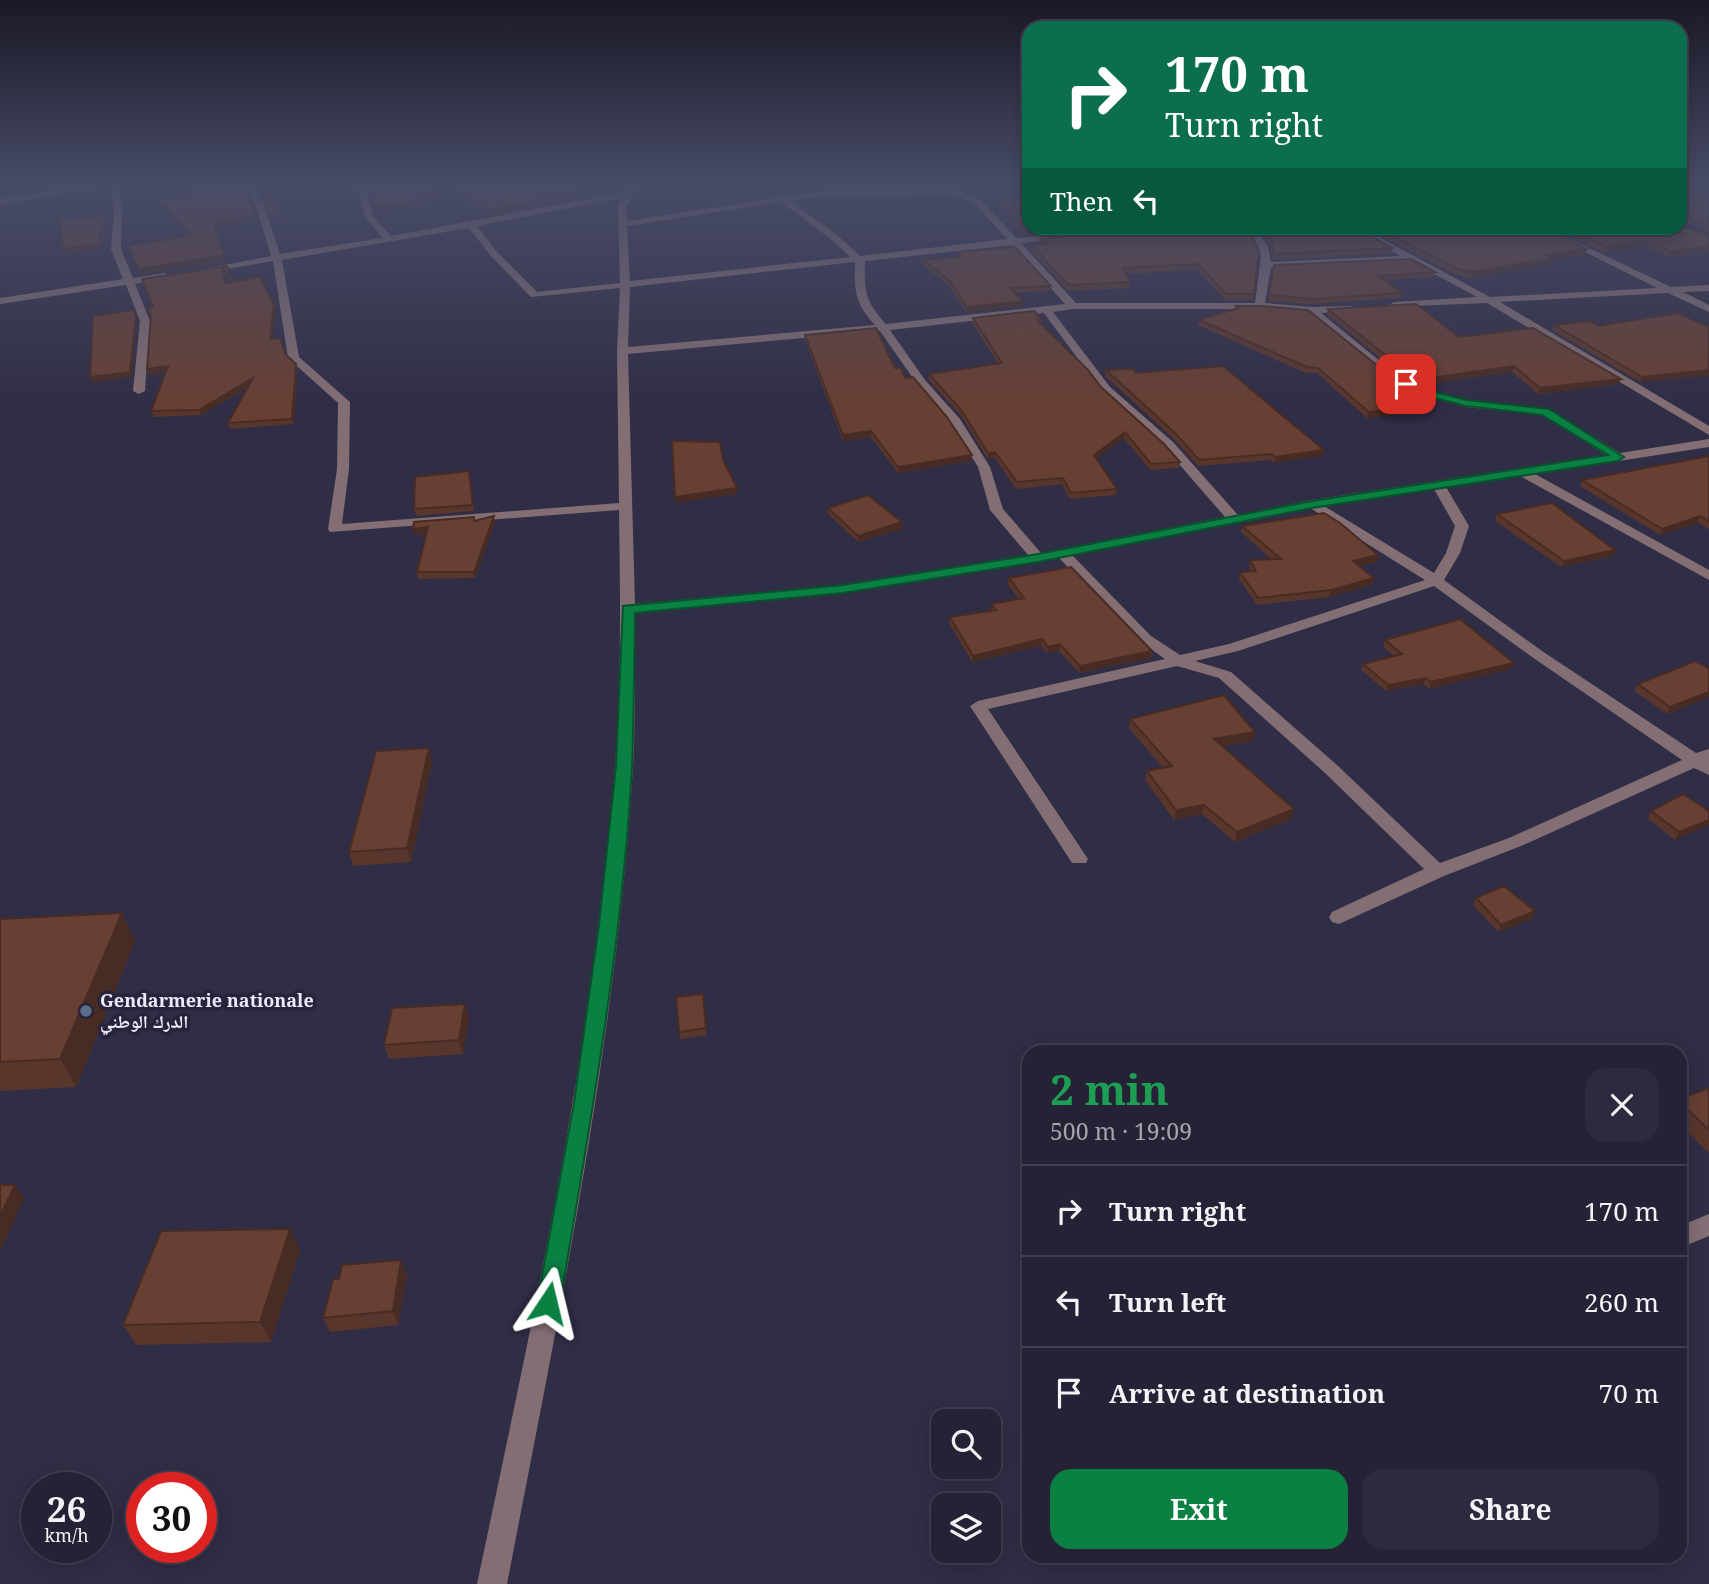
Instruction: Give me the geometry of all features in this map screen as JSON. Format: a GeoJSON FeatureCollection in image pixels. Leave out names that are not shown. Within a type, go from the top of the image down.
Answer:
{"type":"FeatureCollection","features":[{"type":"Feature","properties":{"kind":"street"},"geometry":{"type":"LineString","coordinates":[[120,259],[145,321],[139,391]]}},
{"type":"Feature","properties":{"kind":"street"},"geometry":{"type":"LineString","coordinates":[[196,271],[277,259],[294,358],[344,402],[343,469],[335,529],[625,506]]}},
{"type":"Feature","properties":{"kind":"street"},"geometry":{"type":"LineString","coordinates":[[499,259],[535,295],[877,259]]}},
{"type":"Feature","properties":{"kind":"street"},"geometry":{"type":"LineString","coordinates":[[492,1584],[539,1352],[584,1103],[608,925],[624,766],[628,609],[622,351],[624,259]]}},
{"type":"Feature","properties":{"kind":"street"},"geometry":{"type":"LineString","coordinates":[[858,259],[860,261],[859,291],[868,312],[883,327],[921,382],[960,427],[984,467],[997,510],[1038,558]]}},
{"type":"Feature","properties":{"kind":"street"},"geometry":{"type":"LineString","coordinates":[[1029,259],[1073,306]]}},
{"type":"Feature","properties":{"kind":"street"},"geometry":{"type":"LineString","coordinates":[[1260,306],[1266,259]]}},
{"type":"Feature","properties":{"kind":"street"},"geometry":{"type":"LineString","coordinates":[[1266,265],[1393,259]]}},
{"type":"Feature","properties":{"kind":"street"},"geometry":{"type":"LineString","coordinates":[[1414,259],[1487,299],[1709,431]]}},
{"type":"Feature","properties":{"kind":"street"},"geometry":{"type":"LineString","coordinates":[[1604,259],[1709,309]]}},
{"type":"Feature","properties":{"kind":"street"},"geometry":{"type":"LineString","coordinates":[[0,301],[183,273]]}},
{"type":"Feature","properties":{"kind":"street"},"geometry":{"type":"LineString","coordinates":[[1378,306],[1709,288]]}},
{"type":"Feature","properties":{"kind":"street"},"geometry":{"type":"LineString","coordinates":[[622,351],[1073,306],[1260,306],[1311,310],[1365,307]]}},
{"type":"Feature","properties":{"kind":"street"},"geometry":{"type":"LineString","coordinates":[[1046,309],[1106,389],[1169,445],[1236,520]]}},
{"type":"Feature","properties":{"kind":"street"},"geometry":{"type":"LineString","coordinates":[[1311,310],[1393,377],[1420,391],[1466,403],[1545,412],[1618,457]]}},
{"type":"Feature","properties":{"kind":"street"},"geometry":{"type":"LineString","coordinates":[[628,609],[843,589],[1038,558],[1312,504],[1709,443]]}},
{"type":"Feature","properties":{"kind":"street"},"geometry":{"type":"LineString","coordinates":[[1523,472],[1709,576]]}},
{"type":"Feature","properties":{"kind":"street"},"geometry":{"type":"LineString","coordinates":[[1079,859],[978,706],[1178,662],[1303,627],[1436,581],[1453,553],[1462,526],[1438,485]]}},
{"type":"Feature","properties":{"kind":"street"},"geometry":{"type":"LineString","coordinates":[[1312,504],[1436,581],[1537,654],[1701,756],[1709,770]]}},
{"type":"Feature","properties":{"kind":"street"},"geometry":{"type":"LineString","coordinates":[[1062,553],[1146,639],[1178,662],[1226,676],[1331,769],[1437,871]]}},
{"type":"Feature","properties":{"kind":"street"},"geometry":{"type":"LineString","coordinates":[[1339,917],[1437,871],[1515,842],[1701,756]]}},
{"type":"Feature","properties":{"kind":"street"},"geometry":{"type":"LineString","coordinates":[[1687,1234],[1709,1225]]}},
{"type":"Feature","properties":{"kind":"building"},"geometry":{"type":"Polygon","coordinates":[[[134,259],[200,259],[138,269],[134,259]]]}},
{"type":"Feature","properties":{"kind":"building"},"geometry":{"type":"Polygon","coordinates":[[[1026,259],[1051,286],[1010,288],[1023,301],[966,307],[950,281],[923,260],[1026,259]]]}},
{"type":"Feature","properties":{"kind":"building"},"geometry":{"type":"Polygon","coordinates":[[[1044,259],[1258,259],[1254,294],[1226,294],[1198,264],[1123,268],[1130,282],[1069,285],[1044,259]]]}},
{"type":"Feature","properties":{"kind":"building"},"geometry":{"type":"Polygon","coordinates":[[[1411,259],[1435,272],[1379,276],[1402,293],[1312,299],[1269,295],[1274,265],[1411,259]]]}},
{"type":"Feature","properties":{"kind":"building"},"geometry":{"type":"Polygon","coordinates":[[[1438,259],[1549,259],[1472,272],[1458,269],[1438,259]]]}},
{"type":"Feature","properties":{"kind":"building"},"geometry":{"type":"Polygon","coordinates":[[[227,266],[232,278],[222,268],[225,283],[260,277],[274,304],[270,339],[280,338],[285,354],[296,364],[292,419],[228,423],[253,378],[199,410],[151,411],[168,366],[147,369],[151,316],[148,308],[153,307],[142,279],[227,266]]]}},
{"type":"Feature","properties":{"kind":"building"},"geometry":{"type":"Polygon","coordinates":[[[1416,304],[1459,337],[1533,328],[1621,379],[1540,388],[1514,366],[1424,379],[1400,367],[1328,309],[1416,304]]]}},
{"type":"Feature","properties":{"kind":"building"},"geometry":{"type":"Polygon","coordinates":[[[1236,306],[1308,310],[1389,375],[1403,383],[1390,385],[1418,406],[1369,412],[1318,368],[1307,367],[1199,320],[1238,308],[1236,306]]]}},
{"type":"Feature","properties":{"kind":"building"},"geometry":{"type":"Polygon","coordinates":[[[133,310],[136,316],[130,372],[90,377],[93,316],[133,310]]]}},
{"type":"Feature","properties":{"kind":"building"},"geometry":{"type":"Polygon","coordinates":[[[1034,311],[1042,319],[1037,320],[1088,370],[1101,387],[1180,462],[1151,464],[1125,432],[1094,455],[1117,489],[1071,493],[1063,478],[1017,482],[995,452],[988,453],[962,411],[929,374],[1002,363],[973,318],[1034,311]]]}},
{"type":"Feature","properties":{"kind":"building"},"geometry":{"type":"Polygon","coordinates":[[[1678,313],[1709,327],[1709,370],[1642,377],[1554,325],[1590,321],[1598,326],[1678,313]]]}},
{"type":"Feature","properties":{"kind":"building"},"geometry":{"type":"Polygon","coordinates":[[[876,328],[895,368],[901,368],[905,378],[913,377],[947,417],[972,455],[898,467],[871,431],[843,435],[805,335],[876,328]]]}},
{"type":"Feature","properties":{"kind":"building"},"geometry":{"type":"Polygon","coordinates":[[[1223,366],[1324,450],[1275,457],[1272,454],[1199,460],[1176,434],[1106,370],[1133,369],[1136,373],[1223,366]]]}},
{"type":"Feature","properties":{"kind":"building"},"geometry":{"type":"Polygon","coordinates":[[[672,441],[720,442],[723,460],[737,488],[675,497],[672,441]]]}},
{"type":"Feature","properties":{"kind":"building"},"geometry":{"type":"Polygon","coordinates":[[[1709,456],[1709,521],[1700,516],[1662,529],[1582,480],[1709,456]]]}},
{"type":"Feature","properties":{"kind":"building"},"geometry":{"type":"Polygon","coordinates":[[[469,471],[473,505],[414,509],[415,477],[469,471]]]}},
{"type":"Feature","properties":{"kind":"building"},"geometry":{"type":"Polygon","coordinates":[[[868,495],[902,522],[858,536],[828,508],[868,495]]]}},
{"type":"Feature","properties":{"kind":"building"},"geometry":{"type":"Polygon","coordinates":[[[1552,503],[1615,550],[1564,561],[1497,514],[1552,503]]]}},
{"type":"Feature","properties":{"kind":"building"},"geometry":{"type":"Polygon","coordinates":[[[1324,513],[1378,555],[1353,561],[1374,578],[1331,590],[1258,598],[1240,572],[1256,571],[1250,560],[1281,559],[1242,526],[1324,513]]]}},
{"type":"Feature","properties":{"kind":"building"},"geometry":{"type":"Polygon","coordinates":[[[494,516],[474,572],[417,572],[428,527],[413,529],[414,522],[474,517],[474,521],[494,516]]]}},
{"type":"Feature","properties":{"kind":"building"},"geometry":{"type":"Polygon","coordinates":[[[1071,567],[1152,651],[1080,666],[1060,644],[1048,647],[1042,639],[973,656],[950,617],[996,610],[991,604],[1024,598],[1009,578],[1071,567]]]}},
{"type":"Feature","properties":{"kind":"building"},"geometry":{"type":"Polygon","coordinates":[[[1460,619],[1514,663],[1431,682],[1426,678],[1388,685],[1363,664],[1402,654],[1385,640],[1460,619]]]}},
{"type":"Feature","properties":{"kind":"building"},"geometry":{"type":"Polygon","coordinates":[[[1695,661],[1709,669],[1709,692],[1670,707],[1638,684],[1695,661]]]}},
{"type":"Feature","properties":{"kind":"building"},"geometry":{"type":"Polygon","coordinates":[[[1224,695],[1255,732],[1214,739],[1294,809],[1237,832],[1204,805],[1176,810],[1147,771],[1172,766],[1130,719],[1224,695]]]}},
{"type":"Feature","properties":{"kind":"building"},"geometry":{"type":"Polygon","coordinates":[[[429,748],[407,848],[349,852],[376,751],[429,748]]]}},
{"type":"Feature","properties":{"kind":"building"},"geometry":{"type":"Polygon","coordinates":[[[1683,794],[1709,811],[1709,820],[1679,832],[1651,811],[1683,794]]]}},
{"type":"Feature","properties":{"kind":"building"},"geometry":{"type":"Polygon","coordinates":[[[1504,886],[1535,911],[1501,925],[1476,898],[1504,886]]]}},
{"type":"Feature","properties":{"kind":"building"},"geometry":{"type":"Polygon","coordinates":[[[122,913],[60,1059],[0,1062],[0,919],[122,913]]]}},
{"type":"Feature","properties":{"kind":"building"},"geometry":{"type":"Polygon","coordinates":[[[703,994],[706,1028],[679,1032],[676,997],[703,994]]]}},
{"type":"Feature","properties":{"kind":"building"},"geometry":{"type":"Polygon","coordinates":[[[465,1004],[459,1040],[384,1045],[392,1008],[465,1004]]]}},
{"type":"Feature","properties":{"kind":"building"},"geometry":{"type":"Polygon","coordinates":[[[1709,1088],[1709,1130],[1687,1109],[1687,1096],[1709,1088]]]}},
{"type":"Feature","properties":{"kind":"building"},"geometry":{"type":"Polygon","coordinates":[[[0,1185],[15,1185],[0,1216],[0,1185]]]}},
{"type":"Feature","properties":{"kind":"building"},"geometry":{"type":"Polygon","coordinates":[[[290,1229],[260,1322],[123,1325],[161,1231],[290,1229]]]}},
{"type":"Feature","properties":{"kind":"building"},"geometry":{"type":"Polygon","coordinates":[[[401,1260],[393,1311],[323,1318],[333,1279],[339,1279],[342,1265],[401,1260]]]}},
{"type":"Feature","properties":{"kind":"place","name":"Gendarmerie nationale الدرك الوطني"},"geometry":{"type":"Point","coordinates":[86,1011]}},
{"type":"Feature","properties":{"kind":"route"},"geometry":{"type":"LineString","coordinates":[[548,1303],[584,1103],[608,925],[624,766],[628,609],[843,589],[1038,558],[1312,504],[1618,457],[1566,422],[1545,412],[1466,403],[1420,391],[1406,384]]}}]}
